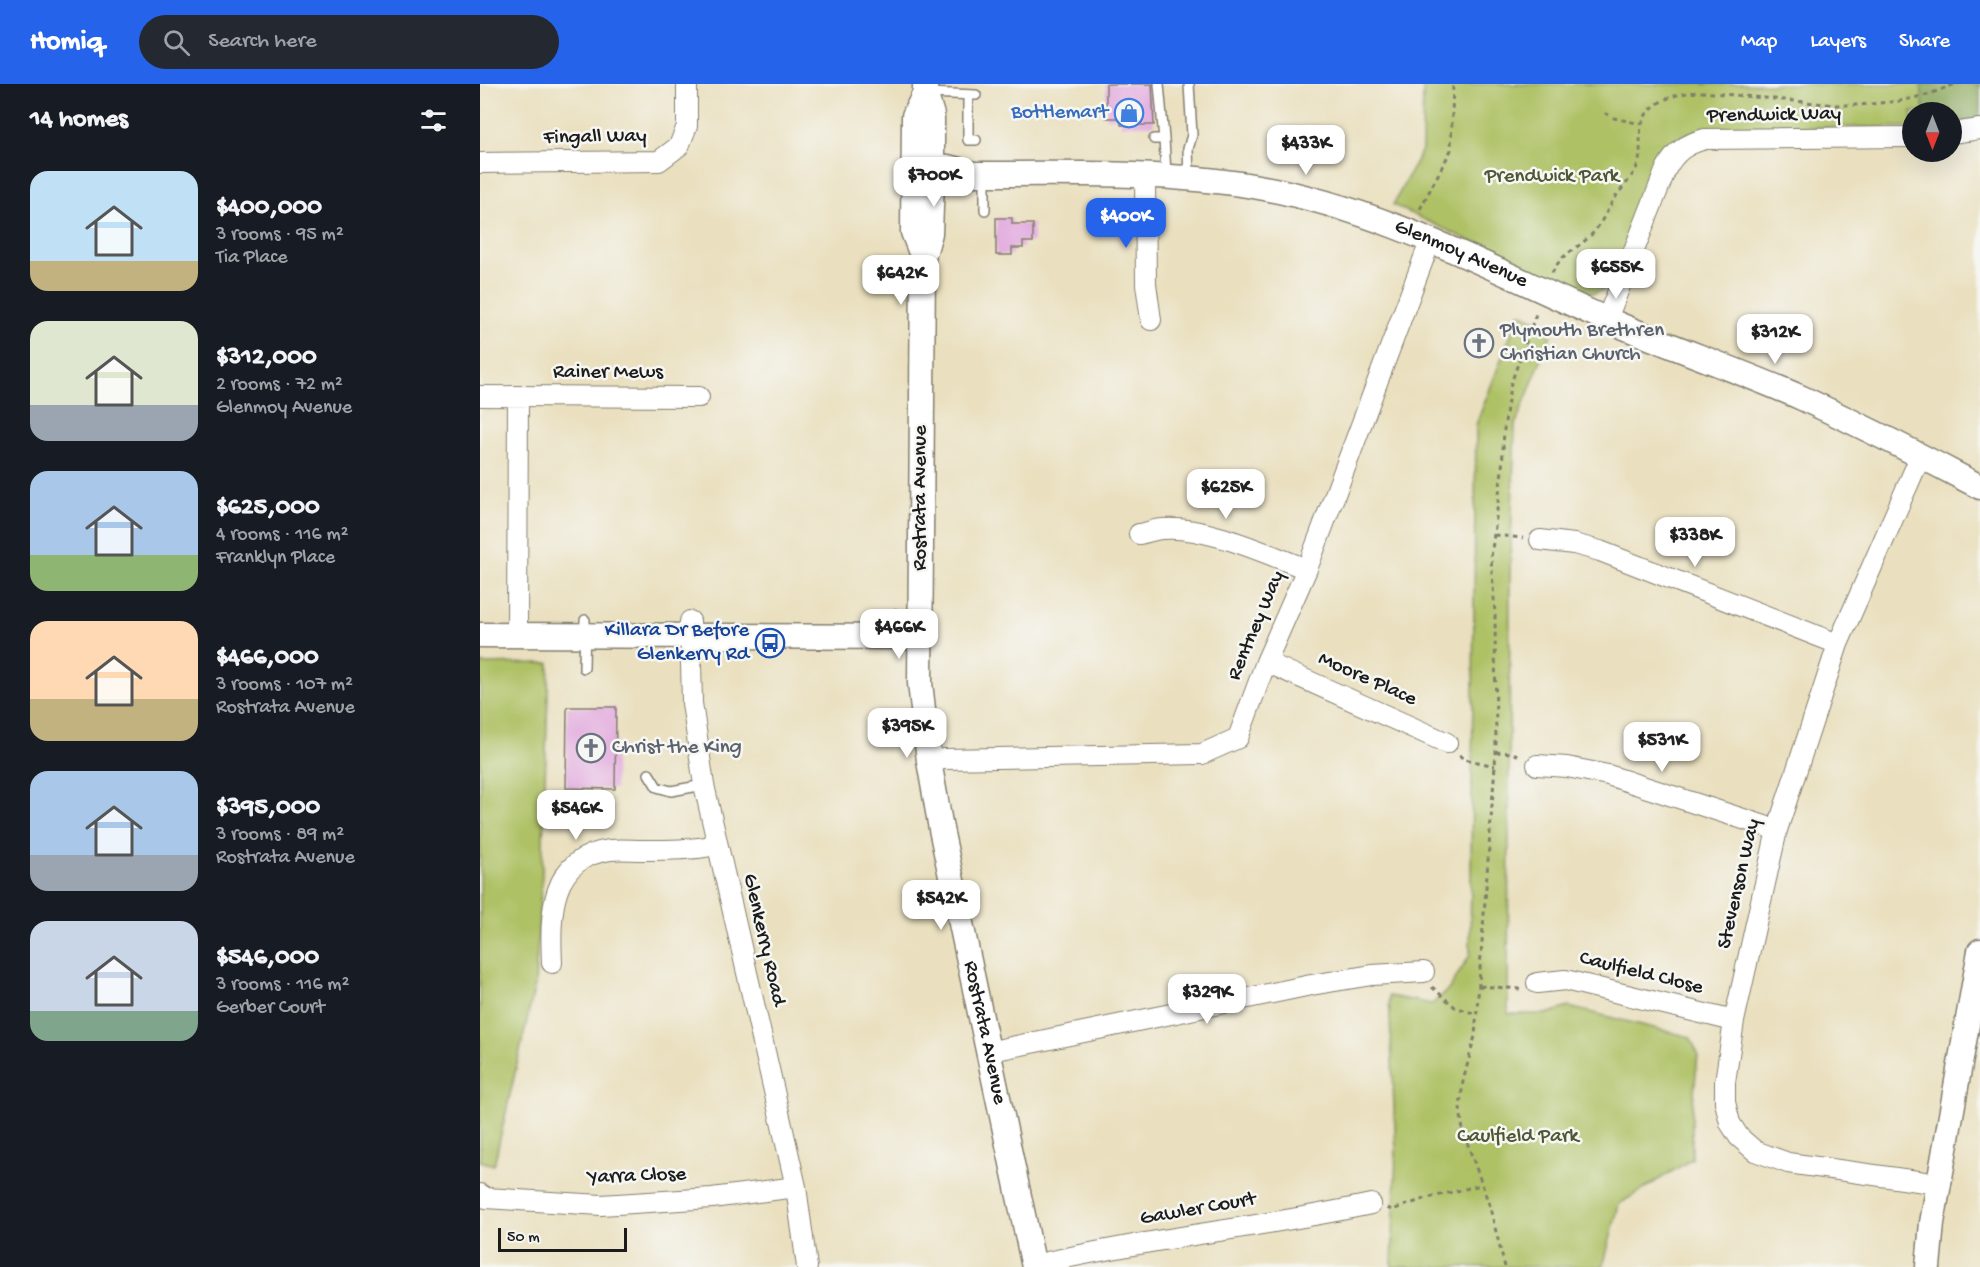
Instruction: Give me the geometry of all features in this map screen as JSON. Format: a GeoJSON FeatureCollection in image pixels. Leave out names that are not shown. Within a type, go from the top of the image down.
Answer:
{"type":"FeatureCollection","features":[{"type":"Feature","properties":{"kind":"street","name":"Fingall Way"},"geometry":{"type":"LineString","coordinates":[[480,163],[659,161],[679,146],[687,126],[687,84]]}},
{"type":"Feature","properties":{"kind":"street","name":"Rostrata Avenue"},"geometry":{"type":"LineString","coordinates":[[925,89],[932,115],[923,172],[930,233],[923,258],[920,683],[928,761],[987,1052],[1034,1266]]}},
{"type":"Feature","properties":{"kind":"street"},"geometry":{"type":"LineString","coordinates":[[1962,132],[1980,129]]}},
{"type":"Feature","properties":{"kind":"street","name":"Prendwick Way"},"geometry":{"type":"LineString","coordinates":[[1607,319],[1665,169],[1677,152],[1685,146],[1705,139],[1902,137]]}},
{"type":"Feature","properties":{"kind":"street","name":"Glenmoy Avenue"},"geometry":{"type":"LineString","coordinates":[[923,172],[1167,177],[1251,186],[1308,198],[1367,215],[1431,239],[1607,319],[1800,398],[1920,455],[1980,487]]}},
{"type":"Feature","properties":{"kind":"street"},"geometry":{"type":"LineString","coordinates":[[1151,320],[1146,284],[1167,177]]}},
{"type":"Feature","properties":{"kind":"street","name":"Rentney Way"},"geometry":{"type":"LineString","coordinates":[[928,761],[1202,754],[1239,738],[1266,662],[1307,569],[1431,239]]}},
{"type":"Feature","properties":{"kind":"street","name":"Rainer Mews"},"geometry":{"type":"LineString","coordinates":[[480,396],[699,398]]}},
{"type":"Feature","properties":{"kind":"street"},"geometry":{"type":"LineString","coordinates":[[517,628],[518,396]]}},
{"type":"Feature","properties":{"kind":"street","name":"Stevenson Way"},"geometry":{"type":"LineString","coordinates":[[1920,455],[1838,644],[1777,830],[1734,1021],[1725,1082],[1725,1102],[1730,1123],[1739,1137],[1755,1151],[1788,1163],[1939,1184]]}},
{"type":"Feature","properties":{"kind":"street"},"geometry":{"type":"LineString","coordinates":[[1139,534],[1163,529],[1217,536],[1307,569]]}},
{"type":"Feature","properties":{"kind":"street"},"geometry":{"type":"LineString","coordinates":[[1540,540],[1574,544],[1600,551],[1838,644]]}},
{"type":"Feature","properties":{"kind":"street"},"geometry":{"type":"LineString","coordinates":[[480,620],[517,628]]}},
{"type":"Feature","properties":{"kind":"street"},"geometry":{"type":"LineString","coordinates":[[480,635],[517,628],[585,627],[921,629]]}},
{"type":"Feature","properties":{"kind":"street","name":"Glenkerry Road"},"geometry":{"type":"LineString","coordinates":[[690,628],[692,703],[704,785],[796,1187],[807,1267]]}},
{"type":"Feature","properties":{"kind":"street","name":"Moore Place"},"geometry":{"type":"LineString","coordinates":[[1266,662],[1447,743]]}},
{"type":"Feature","properties":{"kind":"street"},"geometry":{"type":"LineString","coordinates":[[1537,765],[1567,767],[1599,773],[1777,830]]}},
{"type":"Feature","properties":{"kind":"street"},"geometry":{"type":"LineString","coordinates":[[552,963],[550,927],[555,897],[564,874],[583,858],[609,850],[680,851],[717,845]]}},
{"type":"Feature","properties":{"kind":"street"},"geometry":{"type":"LineString","coordinates":[[1928,1267],[1932,1222],[1939,1184],[1972,1045],[1980,951]]}},
{"type":"Feature","properties":{"kind":"street"},"geometry":{"type":"LineString","coordinates":[[987,1052],[1311,985],[1372,975],[1424,972]]}},
{"type":"Feature","properties":{"kind":"street","name":"Caulfield Close"},"geometry":{"type":"LineString","coordinates":[[1537,983],[1565,980],[1734,1021]]}},
{"type":"Feature","properties":{"kind":"street","name":"Yarra Close"},"geometry":{"type":"LineString","coordinates":[[480,1194],[486,1198],[601,1205],[712,1198],[796,1187]]}},
{"type":"Feature","properties":{"kind":"street","name":"Gawler Court"},"geometry":{"type":"LineString","coordinates":[[1034,1266],[1187,1235],[1331,1213],[1371,1204]]}},
{"type":"Feature","properties":{"kind":"lane"},"geometry":{"type":"LineString","coordinates":[[1159,84],[1159,139],[1167,177]]}},
{"type":"Feature","properties":{"kind":"lane"},"geometry":{"type":"LineString","coordinates":[[1167,177],[1188,149],[1192,135],[1189,84]]}},
{"type":"Feature","properties":{"kind":"lane"},"geometry":{"type":"LineString","coordinates":[[925,89],[972,95],[968,140],[976,140]]}},
{"type":"Feature","properties":{"kind":"lane"},"geometry":{"type":"LineString","coordinates":[[980,174],[986,210]]}},
{"type":"Feature","properties":{"kind":"lane"},"geometry":{"type":"LineString","coordinates":[[584,668],[585,627]]}},
{"type":"Feature","properties":{"kind":"lane"},"geometry":{"type":"LineString","coordinates":[[649,774],[657,787],[671,791],[704,785]]}},
{"type":"Feature","properties":{"kind":"path"},"geometry":{"type":"LineString","coordinates":[[1420,209],[1451,150],[1453,84]]}},
{"type":"Feature","properties":{"kind":"path"},"geometry":{"type":"LineString","coordinates":[[1605,113],[1614,118],[1641,123]]}},
{"type":"Feature","properties":{"kind":"path"},"geometry":{"type":"LineString","coordinates":[[1505,1267],[1489,1204],[1463,1131],[1460,1108],[1463,1081],[1475,1036],[1496,752],[1495,606],[1491,558],[1503,470],[1504,429],[1510,386],[1538,306]]}},
{"type":"Feature","properties":{"kind":"path"},"geometry":{"type":"LineString","coordinates":[[1495,535],[1540,540]]}},
{"type":"Feature","properties":{"kind":"path"},"geometry":{"type":"LineString","coordinates":[[1447,743],[1464,759],[1495,766]]}},
{"type":"Feature","properties":{"kind":"path"},"geometry":{"type":"LineString","coordinates":[[1496,752],[1513,753],[1537,765]]}},
{"type":"Feature","properties":{"kind":"path"},"geometry":{"type":"LineString","coordinates":[[1424,972],[1434,990],[1448,1002],[1455,1007],[1477,1014]]}},
{"type":"Feature","properties":{"kind":"path"},"geometry":{"type":"LineString","coordinates":[[1480,986],[1516,990],[1537,983]]}},
{"type":"Feature","properties":{"kind":"path"},"geometry":{"type":"LineString","coordinates":[[1371,1204],[1392,1210],[1424,1198],[1481,1185]]}},
{"type":"Feature","properties":{"kind":"green space","name":"Prendwick Park"},"geometry":{"type":"Polygon","coordinates":[[[1423,84],[1980,84],[1962,109],[1962,102],[1902,102],[1902,127],[1707,128],[1684,135],[1671,143],[1657,163],[1611,283],[1600,291],[1591,293],[1577,291],[1393,205],[1422,150],[1423,84]]]}},
{"type":"Feature","properties":{"kind":"green space"},"geometry":{"type":"Polygon","coordinates":[[[1921,84],[1980,84],[1980,118],[1962,121],[1962,102],[1923,102],[1921,84]]]}},
{"type":"Feature","properties":{"kind":"green space","name":"Caulfield Park"},"geometry":{"type":"Polygon","coordinates":[[[1519,313],[1554,327],[1515,426],[1510,572],[1508,1014],[1546,1014],[1569,1007],[1690,1037],[1698,1054],[1692,1113],[1692,1159],[1619,1204],[1603,1267],[1392,1267],[1396,1151],[1389,996],[1432,1004],[1449,989],[1470,955],[1476,425],[1519,313]]]}},
{"type":"Feature","properties":{"kind":"green space"},"geometry":{"type":"Polygon","coordinates":[[[549,663],[542,874],[535,985],[494,1165],[480,1161],[480,664],[549,663]]]}},
{"type":"Feature","properties":{"kind":"building"},"geometry":{"type":"Polygon","coordinates":[[[1106,84],[1152,84],[1154,125],[1121,125],[1121,118],[1106,118],[1106,84]]]}},
{"type":"Feature","properties":{"kind":"building"},"geometry":{"type":"Polygon","coordinates":[[[996,218],[1012,218],[1012,224],[1033,224],[1033,242],[1023,242],[1023,248],[1012,248],[1012,255],[996,255],[996,218]]]}},
{"type":"Feature","properties":{"kind":"building","name":"Christ the King"},"geometry":{"type":"Polygon","coordinates":[[[567,707],[616,707],[615,789],[566,788],[567,707]]]}},
{"type":"Feature","properties":{"kind":"place","name":"Bottlemart"},"geometry":{"type":"Point","coordinates":[1129,113]}},
{"type":"Feature","properties":{"kind":"place","name":"Plymouth Brethren Christian Church"},"geometry":{"type":"Point","coordinates":[1479,343]}},
{"type":"Feature","properties":{"kind":"place","name":"Killara Dr Before Glenkerry Rd"},"geometry":{"type":"Point","coordinates":[770,643]}},
{"type":"Feature","properties":{"kind":"place","name":"Christ the King"},"geometry":{"type":"Point","coordinates":[591,748]}}]}
